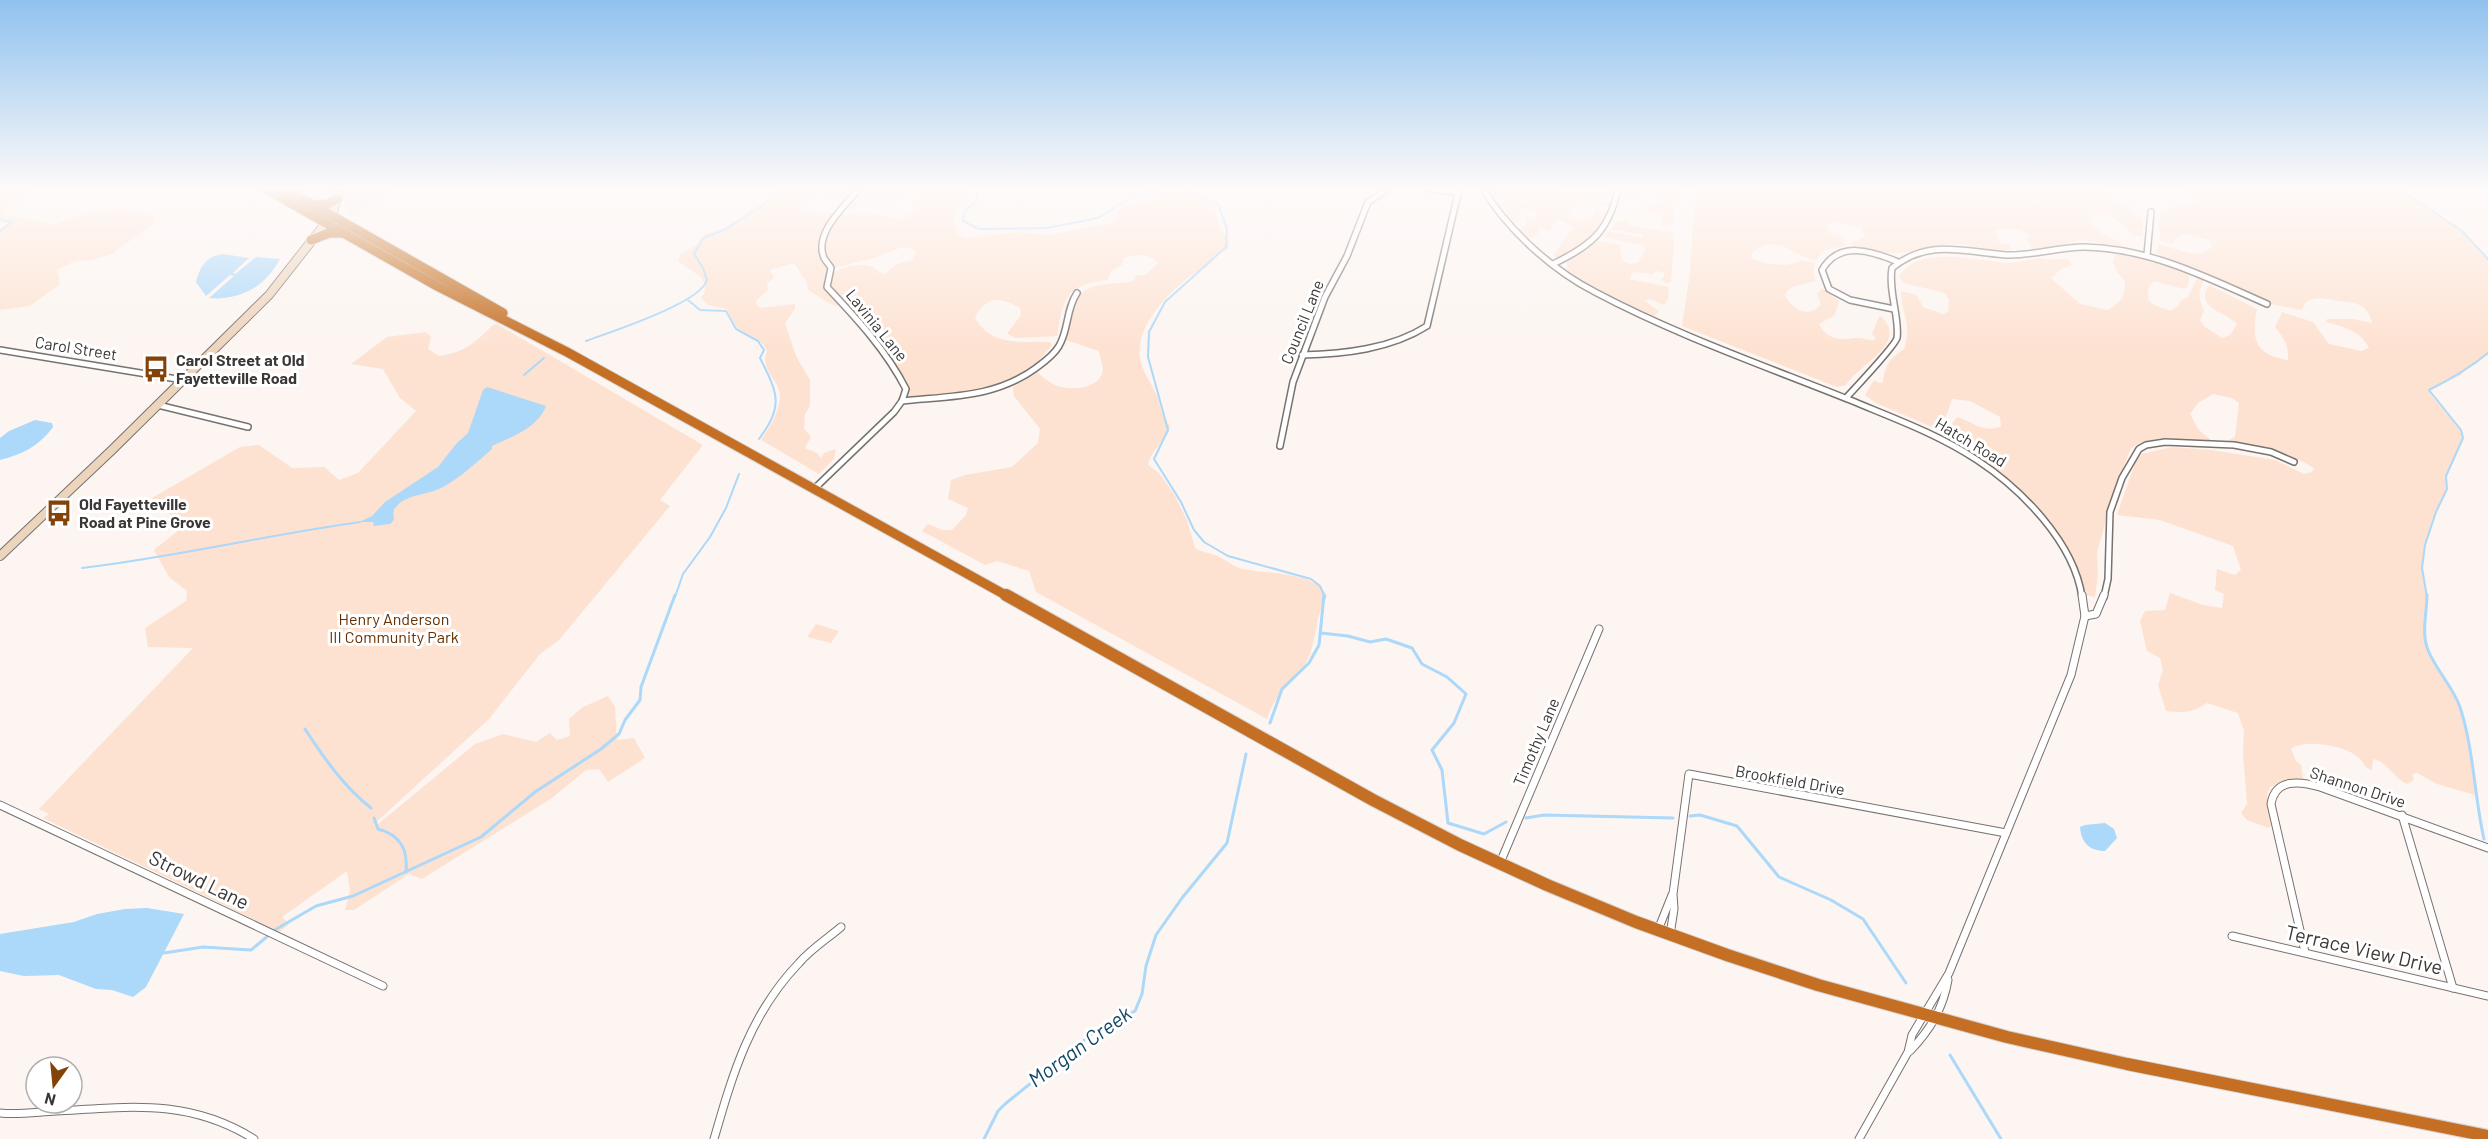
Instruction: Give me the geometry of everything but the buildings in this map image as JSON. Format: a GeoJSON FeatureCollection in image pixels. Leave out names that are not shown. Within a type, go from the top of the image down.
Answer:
{"type":"FeatureCollection","features":[{"type":"Feature","properties":{"kind":"highway"},"geometry":{"type":"LineString","coordinates":[[359,242],[449,292],[567,352],[1280,746],[1379,805],[1499,866],[1597,908],[1790,977],[2008,1037],[2455,1134],[2488,1136]]}},
{"type":"Feature","properties":{"kind":"highway"},"geometry":{"type":"LineString","coordinates":[[370,242],[550,340],[567,352]]}},
{"type":"Feature","properties":{"kind":"street"},"geometry":{"type":"LineString","coordinates":[[0,556],[274,290],[309,242]]}},
{"type":"Feature","properties":{"kind":"street","name":"Lavinia Lane"},"geometry":{"type":"LineString","coordinates":[[824,242],[823,255],[831,268],[827,287],[868,331],[894,366],[906,389],[902,401]]}},
{"type":"Feature","properties":{"kind":"street","name":"Council Lane"},"geometry":{"type":"LineString","coordinates":[[1280,446],[1293,382],[1302,355],[1334,278],[1352,242]]}},
{"type":"Feature","properties":{"kind":"street"},"geometry":{"type":"LineString","coordinates":[[1302,355],[1335,354],[1415,334],[1427,326],[1446,242]]}},
{"type":"Feature","properties":{"kind":"street","name":"Hatch Road"},"geometry":{"type":"LineString","coordinates":[[1526,242],[1586,287],[1641,315],[1916,427],[1957,448],[2012,486],[2042,517],[2066,552],[2081,588],[2085,615],[2071,675],[1922,1039],[1908,1052]]}},
{"type":"Feature","properties":{"kind":"street"},"geometry":{"type":"LineString","coordinates":[[1554,264],[1590,242]]}},
{"type":"Feature","properties":{"kind":"street"},"geometry":{"type":"LineString","coordinates":[[2147,255],[2149,242]]}},
{"type":"Feature","properties":{"kind":"street"},"geometry":{"type":"LineString","coordinates":[[1846,398],[1875,363],[1892,349],[1897,337],[1890,280],[1892,268],[1912,253],[1943,248],[2007,255],[2097,247],[2147,255],[2181,265],[2267,304]]}},
{"type":"Feature","properties":{"kind":"street"},"geometry":{"type":"LineString","coordinates":[[1894,309],[1850,300],[1829,289],[1821,270],[1827,259],[1835,253],[1854,250],[1876,252],[1898,262]]}},
{"type":"Feature","properties":{"kind":"street"},"geometry":{"type":"LineString","coordinates":[[814,489],[894,412],[902,401],[986,394],[1018,381],[1036,368],[1060,344],[1066,313],[1077,292]]}},
{"type":"Feature","properties":{"kind":"street","name":"Carol Street"},"geometry":{"type":"LineString","coordinates":[[0,350],[183,380]]}},
{"type":"Feature","properties":{"kind":"street"},"geometry":{"type":"LineString","coordinates":[[158,405],[248,427]]}},
{"type":"Feature","properties":{"kind":"street"},"geometry":{"type":"LineString","coordinates":[[2085,615],[2096,614],[2102,605],[2110,560],[2109,519],[2130,460],[2138,450],[2146,445],[2162,443],[2219,445],[2271,453],[2294,462]]}},
{"type":"Feature","properties":{"kind":"street","name":"Timothy Lane"},"geometry":{"type":"LineString","coordinates":[[1499,866],[1599,629]]}},
{"type":"Feature","properties":{"kind":"street","name":"Brookfield Drive"},"geometry":{"type":"LineString","coordinates":[[1664,933],[1673,894],[1689,774],[2006,833]]}},
{"type":"Feature","properties":{"kind":"street","name":"Shannon Drive"},"geometry":{"type":"LineString","coordinates":[[2305,952],[2271,804],[2274,791],[2288,783],[2304,783],[2403,815],[2488,848]]}},
{"type":"Feature","properties":{"kind":"street","name":"Strowd Lane"},"geometry":{"type":"LineString","coordinates":[[0,805],[383,986]]}},
{"type":"Feature","properties":{"kind":"street"},"geometry":{"type":"LineString","coordinates":[[2403,815],[2453,988]]}},
{"type":"Feature","properties":{"kind":"street","name":"Brookfield Drive"},"geometry":{"type":"LineString","coordinates":[[1664,933],[1674,909],[1673,894]]}},
{"type":"Feature","properties":{"kind":"street"},"geometry":{"type":"LineString","coordinates":[[714,1139],[739,1057],[761,1010],[799,962],[841,927]]}},
{"type":"Feature","properties":{"kind":"street","name":"Terrace View Drive"},"geometry":{"type":"LineString","coordinates":[[2232,936],[2488,996]]}},
{"type":"Feature","properties":{"kind":"street","name":"Hatch Road"},"geometry":{"type":"LineString","coordinates":[[1859,1139],[1908,1052],[1912,1035],[1931,1017],[1946,995],[1948,973]]}},
{"type":"Feature","properties":{"kind":"street"},"geometry":{"type":"LineString","coordinates":[[0,1113],[137,1106],[175,1108],[233,1126],[254,1139]]}},
{"type":"Feature","properties":{"kind":"green space"},"geometry":{"type":"Polygon","coordinates":[[[0,242],[128,242],[111,254],[92,260],[75,261],[57,270],[60,284],[30,306],[0,310],[0,242]]]}},
{"type":"Feature","properties":{"kind":"green space"},"geometry":{"type":"Polygon","coordinates":[[[702,242],[821,242],[821,252],[828,268],[824,288],[841,306],[832,305],[808,290],[806,281],[794,263],[770,270],[774,278],[767,283],[768,290],[755,302],[760,308],[795,304],[795,309],[785,323],[796,356],[810,380],[810,406],[805,414],[804,429],[811,437],[805,448],[817,453],[821,458],[824,453],[836,449],[834,459],[819,474],[761,440],[775,415],[780,398],[766,364],[767,351],[761,342],[736,326],[726,309],[708,305],[701,298],[706,289],[702,278],[678,261],[681,253],[702,242]]]}},
{"type":"Feature","properties":{"kind":"green space"},"geometry":{"type":"Polygon","coordinates":[[[827,242],[1229,242],[1229,248],[1211,259],[1210,264],[1171,292],[1144,329],[1140,343],[1140,357],[1164,418],[1170,426],[1167,435],[1153,453],[1148,465],[1159,473],[1174,494],[1187,520],[1195,548],[1218,556],[1242,569],[1289,575],[1313,582],[1322,589],[1327,597],[1320,611],[1309,657],[1299,673],[1275,701],[1267,719],[1036,592],[1029,571],[997,561],[985,565],[922,531],[928,524],[942,530],[952,530],[966,515],[968,508],[948,499],[951,480],[965,475],[1012,467],[1038,443],[1040,429],[1014,396],[1013,387],[1037,372],[1053,384],[1066,388],[1089,386],[1101,377],[1103,370],[1099,351],[1066,340],[1072,307],[1080,294],[1095,286],[1133,281],[1136,276],[1145,275],[1158,263],[1146,256],[1123,258],[1122,265],[1113,270],[1108,280],[1083,285],[1075,290],[1065,303],[1057,336],[1016,338],[1007,334],[1021,315],[1020,308],[1000,300],[989,302],[975,318],[990,334],[1018,342],[1050,342],[1052,345],[1037,363],[996,389],[981,393],[906,399],[909,388],[885,347],[864,320],[829,287],[832,273],[837,271],[862,265],[885,274],[897,264],[912,260],[917,252],[910,248],[900,248],[874,258],[834,268],[828,260],[827,242]]]}},
{"type":"Feature","properties":{"kind":"green space"},"geometry":{"type":"Polygon","coordinates":[[[1563,242],[1585,242],[1558,259],[1554,256],[1563,242]]]}},
{"type":"Feature","properties":{"kind":"green space"},"geometry":{"type":"Polygon","coordinates":[[[1597,242],[1621,245],[1620,252],[1623,261],[1629,264],[1637,263],[1645,252],[1644,245],[1629,242],[1674,243],[1671,282],[1666,283],[1662,280],[1665,273],[1657,271],[1652,274],[1633,272],[1629,279],[1669,287],[1668,299],[1664,305],[1649,299],[1645,301],[1659,311],[1654,316],[1604,294],[1567,270],[1567,262],[1597,242]]]}},
{"type":"Feature","properties":{"kind":"green space"},"geometry":{"type":"Polygon","coordinates":[[[1692,242],[1845,242],[1845,246],[1825,250],[1816,261],[1777,245],[1761,247],[1752,253],[1751,258],[1776,265],[1796,263],[1801,260],[1815,263],[1813,272],[1815,281],[1794,287],[1785,295],[1792,305],[1806,312],[1816,309],[1821,304],[1817,294],[1822,288],[1839,301],[1835,315],[1819,324],[1830,336],[1839,339],[1874,340],[1876,338],[1872,334],[1881,316],[1888,326],[1889,336],[1879,353],[1846,385],[1837,387],[1682,326],[1692,242]]]}},
{"type":"Feature","properties":{"kind":"green space"},"geometry":{"type":"Polygon","coordinates":[[[2000,242],[2009,245],[2011,249],[1984,249],[1948,244],[1891,253],[1854,249],[1852,243],[2000,242]]]}},
{"type":"Feature","properties":{"kind":"green space"},"geometry":{"type":"Polygon","coordinates":[[[2028,242],[2071,242],[2033,251],[2028,242]]]}},
{"type":"Feature","properties":{"kind":"green space"},"geometry":{"type":"Polygon","coordinates":[[[2095,242],[2119,242],[2121,246],[2095,242]]]}},
{"type":"Feature","properties":{"kind":"green space"},"geometry":{"type":"Polygon","coordinates":[[[2210,242],[2472,242],[2488,259],[2488,353],[2474,365],[2466,368],[2461,375],[2429,390],[2461,430],[2463,438],[2446,476],[2447,489],[2436,512],[2425,545],[2422,568],[2427,597],[2425,636],[2428,650],[2459,705],[2470,747],[2475,795],[2437,784],[2417,773],[2412,774],[2414,780],[2407,784],[2387,767],[2373,759],[2372,770],[2366,767],[2359,758],[2345,750],[2326,745],[2306,744],[2291,749],[2296,761],[2301,765],[2303,779],[2290,779],[2270,787],[2267,795],[2271,825],[2269,828],[2247,820],[2241,813],[2247,804],[2243,754],[2244,731],[2238,713],[2207,703],[2188,712],[2166,711],[2158,685],[2163,670],[2160,658],[2147,651],[2140,621],[2145,611],[2165,610],[2170,593],[2203,605],[2222,608],[2224,594],[2215,590],[2217,569],[2235,575],[2241,570],[2233,546],[2160,520],[2117,515],[2135,463],[2142,454],[2172,447],[2211,450],[2275,460],[2304,474],[2312,472],[2314,468],[2293,457],[2271,450],[2224,443],[2235,437],[2239,403],[2232,398],[2213,394],[2198,403],[2190,414],[2198,429],[2212,441],[2161,438],[2142,442],[2131,448],[2114,490],[2097,553],[2098,574],[2095,597],[2085,595],[2064,545],[2036,505],[2000,473],[1955,442],[1946,432],[1957,417],[1989,429],[2001,426],[2000,417],[1970,401],[1952,399],[1947,414],[1937,429],[1876,403],[1865,395],[1874,380],[1879,383],[1883,382],[1889,362],[1904,349],[1907,326],[1901,291],[1917,295],[1923,307],[1943,314],[1948,312],[1949,300],[1945,293],[1904,283],[1899,277],[1908,267],[1919,261],[1933,258],[1949,257],[2015,263],[2066,258],[2073,265],[2062,268],[2051,278],[2080,304],[2108,310],[2120,301],[2124,291],[2125,281],[2117,272],[2113,262],[2116,253],[2146,259],[2190,274],[2188,286],[2184,289],[2154,281],[2150,286],[2149,301],[2171,311],[2178,306],[2180,301],[2188,297],[2198,276],[2205,279],[2200,292],[2204,311],[2200,320],[2205,327],[2222,338],[2230,335],[2237,324],[2208,304],[2205,293],[2209,285],[2257,309],[2255,337],[2262,350],[2277,358],[2288,360],[2285,342],[2275,327],[2282,312],[2313,322],[2329,344],[2361,351],[2369,348],[2357,334],[2326,322],[2327,319],[2353,319],[2372,323],[2362,306],[2320,298],[2306,302],[2302,310],[2271,304],[2156,253],[2159,244],[2194,253],[2207,251],[2213,246],[2210,242]]]}},
{"type":"Feature","properties":{"kind":"green space","name":"Henry Anderson III Community Park"},"geometry":{"type":"Polygon","coordinates":[[[497,324],[703,445],[660,500],[670,506],[559,640],[540,654],[489,719],[373,825],[377,825],[475,744],[503,734],[536,742],[550,733],[557,740],[570,736],[569,719],[583,707],[608,696],[615,707],[617,740],[634,738],[645,758],[608,782],[599,769],[586,770],[552,798],[422,879],[409,874],[354,910],[345,910],[350,891],[347,871],[282,917],[289,924],[280,932],[43,818],[49,814],[39,809],[193,648],[148,647],[145,628],[186,601],[187,591],[169,577],[154,550],[179,530],[183,520],[152,506],[152,498],[240,447],[259,445],[292,468],[324,467],[339,480],[358,473],[416,411],[400,398],[383,369],[351,364],[387,337],[426,332],[431,337],[428,349],[439,356],[463,349],[497,324]]]}},
{"type":"Feature","properties":{"kind":"green space"},"geometry":{"type":"Polygon","coordinates":[[[816,624],[839,631],[831,643],[807,637],[816,624]]]}},
{"type":"Feature","properties":{"kind":"water"},"geometry":{"type":"Polygon","coordinates":[[[223,254],[249,258],[233,273],[235,274],[256,257],[280,259],[267,277],[251,290],[231,297],[209,298],[234,276],[230,275],[206,296],[196,282],[202,267],[208,260],[223,254]]]}},
{"type":"Feature","properties":{"kind":"water"},"geometry":{"type":"Polygon","coordinates":[[[487,387],[546,406],[542,414],[530,426],[492,446],[492,449],[449,483],[437,490],[400,503],[394,510],[394,520],[390,524],[374,526],[373,522],[359,522],[372,516],[385,502],[438,467],[468,433],[483,390],[487,387]]]}},
{"type":"Feature","properties":{"kind":"water"},"geometry":{"type":"Polygon","coordinates":[[[35,420],[52,423],[53,427],[30,448],[0,460],[0,438],[9,431],[35,420]]]}},
{"type":"Feature","properties":{"kind":"water"},"geometry":{"type":"Polygon","coordinates":[[[2105,823],[2114,829],[2117,838],[2105,851],[2099,851],[2087,845],[2080,827],[2105,823]]]}},
{"type":"Feature","properties":{"kind":"water"},"geometry":{"type":"Polygon","coordinates":[[[147,908],[184,914],[146,987],[133,997],[112,990],[96,989],[59,975],[24,976],[0,971],[0,934],[74,922],[97,914],[125,909],[147,908]]]}},
{"type":"Feature","properties":{"kind":"waterway"},"geometry":{"type":"LineString","coordinates":[[586,341],[653,316],[689,298],[701,289],[707,280],[694,254],[701,242]]}},
{"type":"Feature","properties":{"kind":"waterway","name":"Morgan Creek"},"geometry":{"type":"LineString","coordinates":[[1226,242],[1226,247],[1165,302],[1149,332],[1148,357],[1168,430],[1154,459],[1181,502],[1194,530],[1204,542],[1228,556],[1311,579],[1320,586],[1325,597]]}},
{"type":"Feature","properties":{"kind":"waterway"},"geometry":{"type":"LineString","coordinates":[[2472,242],[2488,259]]}},
{"type":"Feature","properties":{"kind":"waterway"},"geometry":{"type":"LineString","coordinates":[[688,300],[700,310],[726,311],[736,329],[758,341],[764,350],[760,358],[771,381],[776,399],[772,417],[759,439]]}},
{"type":"Feature","properties":{"kind":"waterway"},"geometry":{"type":"LineString","coordinates":[[2427,597],[2422,568],[2425,545],[2436,512],[2447,489],[2446,476],[2463,438],[2461,430],[2429,390],[2460,373],[2488,353]]}},
{"type":"Feature","properties":{"kind":"waterway"},"geometry":{"type":"LineString","coordinates":[[524,375],[544,358]]}},
{"type":"Feature","properties":{"kind":"waterway"},"geometry":{"type":"LineString","coordinates":[[675,597],[683,574],[710,537],[726,508],[739,474]]}},
{"type":"Feature","properties":{"kind":"waterway"},"geometry":{"type":"LineString","coordinates":[[82,568],[360,522]]}},
{"type":"Feature","properties":{"kind":"waterway"},"geometry":{"type":"LineString","coordinates":[[406,872],[481,837],[535,792],[601,749],[619,734],[625,720],[640,700],[641,687],[675,595]]}},
{"type":"Feature","properties":{"kind":"waterway","name":"Morgan Creek"},"geometry":{"type":"LineString","coordinates":[[1270,723],[1282,689],[1309,663],[1319,645],[1324,595]]}},
{"type":"Feature","properties":{"kind":"waterway"},"geometry":{"type":"LineString","coordinates":[[2427,597],[2426,643],[2431,657],[2453,692],[2465,723],[2484,839]]}},
{"type":"Feature","properties":{"kind":"waterway"},"geometry":{"type":"LineString","coordinates":[[1321,633],[1348,636],[1370,642],[1386,639],[1412,648],[1422,664],[1447,677],[1466,694],[1454,723],[1432,750],[1442,770],[1448,823],[1484,834],[1506,822]]}},
{"type":"Feature","properties":{"kind":"waterway"},"geometry":{"type":"LineString","coordinates":[[305,729],[343,781],[371,808]]}},
{"type":"Feature","properties":{"kind":"waterway","name":"Morgan Creek"},"geometry":{"type":"LineString","coordinates":[[984,1139],[998,1111],[1005,1104],[1092,1034],[1135,1011],[1142,994],[1146,966],[1156,935],[1182,898],[1227,843],[1246,754]]}},
{"type":"Feature","properties":{"kind":"waterway"},"geometry":{"type":"LineString","coordinates":[[1526,818],[1544,815],[1673,818]]}},
{"type":"Feature","properties":{"kind":"waterway"},"geometry":{"type":"LineString","coordinates":[[1690,816],[1700,815],[1737,826],[1779,877],[1831,900],[1863,919],[1906,983]]}},
{"type":"Feature","properties":{"kind":"waterway"},"geometry":{"type":"LineString","coordinates":[[374,818],[378,829],[392,835],[401,844],[406,857],[406,872]]}},
{"type":"Feature","properties":{"kind":"waterway"},"geometry":{"type":"LineString","coordinates":[[273,931],[316,906],[353,896],[406,872]]}},
{"type":"Feature","properties":{"kind":"waterway"},"geometry":{"type":"LineString","coordinates":[[164,953],[203,947],[251,950],[269,935]]}},
{"type":"Feature","properties":{"kind":"waterway"},"geometry":{"type":"LineString","coordinates":[[1950,1055],[2001,1139]]}},
{"type":"Feature","properties":{"kind":"place","name":"Carol Street at Old Fayetteville Road"},"geometry":{"type":"Point","coordinates":[156,369]}},
{"type":"Feature","properties":{"kind":"place","name":"Old Fayetteville Road at Pine Grove"},"geometry":{"type":"Point","coordinates":[59,513]}}]}
